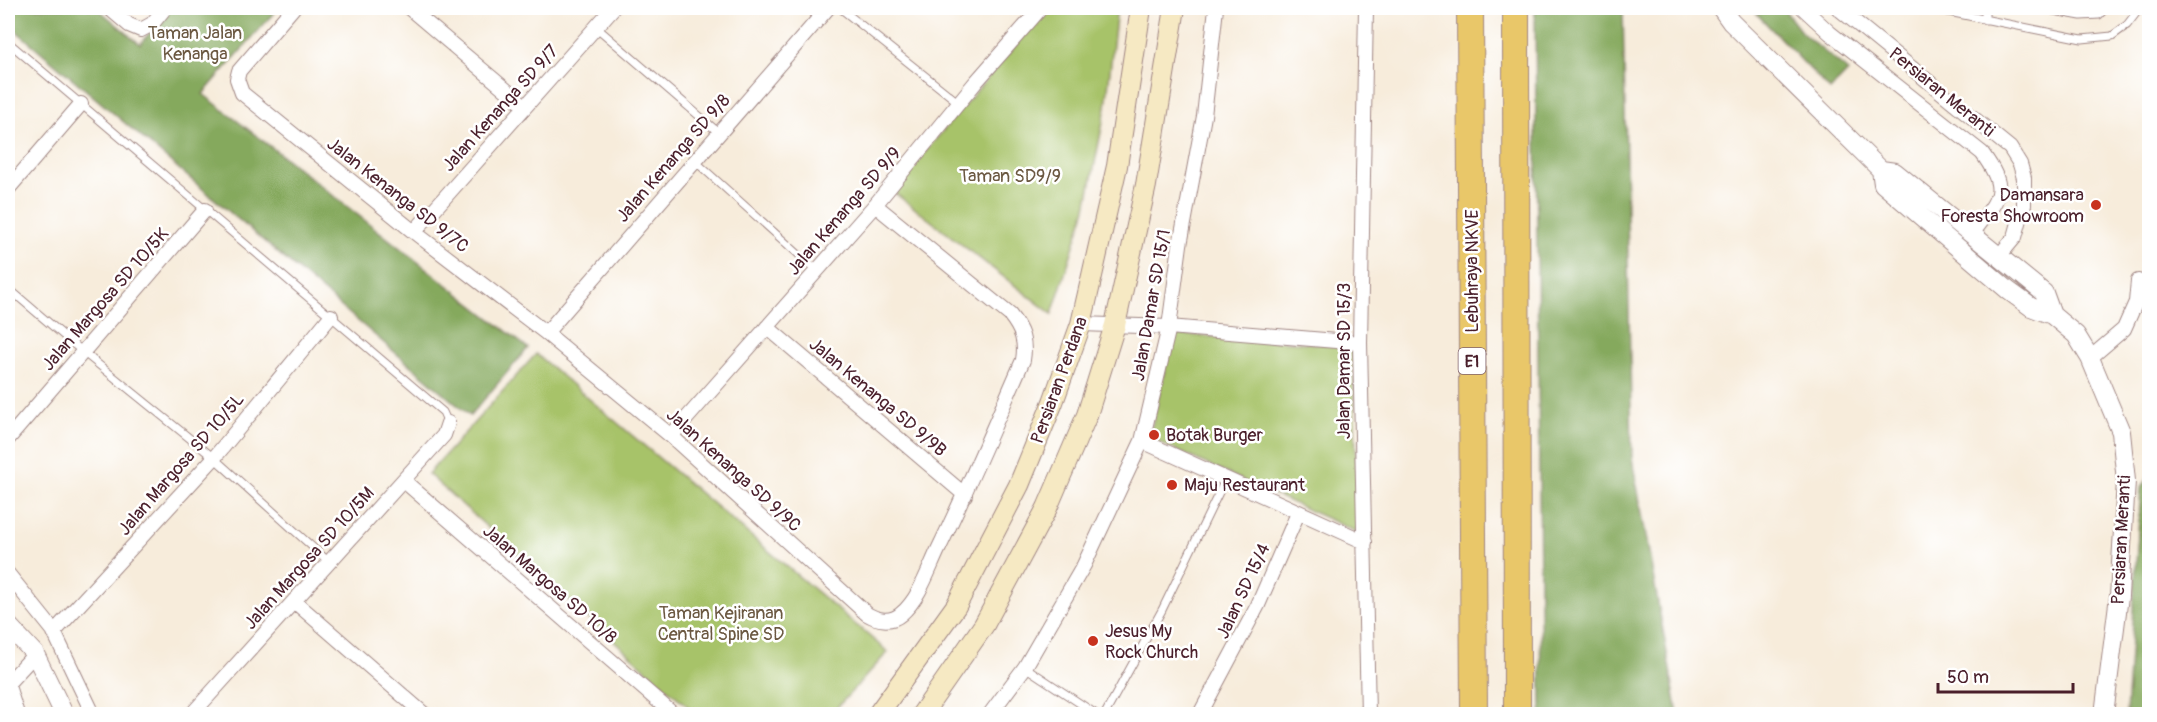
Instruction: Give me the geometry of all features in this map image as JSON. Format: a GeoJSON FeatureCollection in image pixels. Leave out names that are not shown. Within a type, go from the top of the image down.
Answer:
{"type":"FeatureCollection","features":[{"type":"Feature","properties":{"kind":"highway","name":"Lebuhraya NKVE"},"geometry":{"type":"LineString","coordinates":[[1470,8],[1474,714]]}},
{"type":"Feature","properties":{"kind":"highway"},"geometry":{"type":"LineString","coordinates":[[1516,8],[1517,714]]}},
{"type":"Feature","properties":{"kind":"main road","name":"Persiaran Perdana"},"geometry":{"type":"LineString","coordinates":[[878,714],[956,606],[1019,485],[1053,402],[1081,324],[1117,166],[1141,8]]}},
{"type":"Feature","properties":{"kind":"main road","name":"Persiaran Perdana"},"geometry":{"type":"LineString","coordinates":[[922,714],[984,625],[1047,508],[1087,415],[1115,325],[1146,185],[1175,8]]}},
{"type":"Feature","properties":{"kind":"main road"},"geometry":{"type":"LineString","coordinates":[[956,606],[984,625]]}},
{"type":"Feature","properties":{"kind":"street"},"geometry":{"type":"LineString","coordinates":[[109,8],[129,25],[141,30],[152,24],[165,8]]}},
{"type":"Feature","properties":{"kind":"street","name":"Jalan Kenanga SD 9/7C"},"geometry":{"type":"LineString","coordinates":[[293,8],[239,70],[237,79],[242,93],[414,232],[546,333]]}},
{"type":"Feature","properties":{"kind":"street"},"geometry":{"type":"LineString","coordinates":[[409,8],[525,106]]}},
{"type":"Feature","properties":{"kind":"street","name":"Jalan Kenanga SD 9/7"},"geometry":{"type":"LineString","coordinates":[[414,232],[613,8]]}},
{"type":"Feature","properties":{"kind":"street","name":"Jalan Kenanga SD 9/8"},"geometry":{"type":"LineString","coordinates":[[546,333],[828,8]]}},
{"type":"Feature","properties":{"kind":"street","name":"Jalan Kenanga SD 9/9"},"geometry":{"type":"LineString","coordinates":[[671,436],[875,205],[1041,8]]}},
{"type":"Feature","properties":{"kind":"street","name":"Jalan Damar SD 15/1"},"geometry":{"type":"LineString","coordinates":[[990,714],[1025,667],[1084,565],[1142,441],[1169,327],[1180,245],[1204,116],[1216,8]]}},
{"type":"Feature","properties":{"kind":"street","name":"Jalan Damar SD 15/3"},"geometry":{"type":"LineString","coordinates":[[1366,8],[1360,343],[1368,714]]}},
{"type":"Feature","properties":{"kind":"street","name":"Persiaran Meranti"},"geometry":{"type":"LineString","coordinates":[[1721,8],[1731,22],[1881,170],[1895,172],[1972,234],[1991,253],[2044,293],[2052,315]]}},
{"type":"Feature","properties":{"kind":"street","name":"Persiaran Meranti"},"geometry":{"type":"LineString","coordinates":[[1803,8],[1830,33],[1982,153],[1994,170],[1999,185],[1998,196],[1972,234]]}},
{"type":"Feature","properties":{"kind":"street","name":"Persiaran Meranti"},"geometry":{"type":"LineString","coordinates":[[1838,8],[2010,148],[2020,164],[2024,177],[2024,205],[2021,220],[2015,237],[1991,253]]}},
{"type":"Feature","properties":{"kind":"street"},"geometry":{"type":"LineString","coordinates":[[8,189],[81,104]]}},
{"type":"Feature","properties":{"kind":"street","name":"Persiaran Meranti"},"geometry":{"type":"LineString","coordinates":[[1881,170],[1883,184],[1932,227],[2009,291],[2031,307],[2052,315],[2076,335],[2090,358],[2121,432],[2126,481],[2119,596],[2104,714]]}},
{"type":"Feature","properties":{"kind":"street"},"geometry":{"type":"LineString","coordinates":[[875,205],[1010,315],[1024,337],[1023,360],[965,495]]}},
{"type":"Feature","properties":{"kind":"street","name":"Jalan Margosa SD 10/5K"},"geometry":{"type":"LineString","coordinates":[[8,439],[205,210]]}},
{"type":"Feature","properties":{"kind":"street"},"geometry":{"type":"LineString","coordinates":[[1932,227],[1947,230],[1970,246],[1991,253],[1988,262],[2008,278],[2009,291]]}},
{"type":"Feature","properties":{"kind":"street"},"geometry":{"type":"LineString","coordinates":[[2090,358],[2124,329],[2136,302],[2138,281]]}},
{"type":"Feature","properties":{"kind":"street","name":"Jalan Margosa SD 10/5L"},"geometry":{"type":"LineString","coordinates":[[54,632],[214,458],[332,316]]}},
{"type":"Feature","properties":{"kind":"street"},"geometry":{"type":"LineString","coordinates":[[1081,324],[1169,327],[1360,343]]}},
{"type":"Feature","properties":{"kind":"street","name":"Jalan Kenanga SD 9/9B"},"geometry":{"type":"LineString","coordinates":[[767,327],[965,495]]}},
{"type":"Feature","properties":{"kind":"street","name":"Jalan Kenanga SD 9/9C"},"geometry":{"type":"LineString","coordinates":[[546,333],[671,436],[867,614],[875,618],[893,619],[902,614],[916,595],[965,495]]}},
{"type":"Feature","properties":{"kind":"street","name":"Jalan Margosa SD 10/5M"},"geometry":{"type":"LineString","coordinates":[[192,714],[404,481],[444,435],[448,423]]}},
{"type":"Feature","properties":{"kind":"street"},"geometry":{"type":"LineString","coordinates":[[1142,441],[1365,542]]}},
{"type":"Feature","properties":{"kind":"street","name":"Jalan Margosa SD 10/8"},"geometry":{"type":"LineString","coordinates":[[404,481],[673,714]]}},
{"type":"Feature","properties":{"kind":"street","name":"Jalan SD 15/4"},"geometry":{"type":"LineString","coordinates":[[1200,714],[1258,605],[1298,513]]}},
{"type":"Feature","properties":{"kind":"street"},"geometry":{"type":"LineString","coordinates":[[8,574],[54,632],[93,714]]}},
{"type":"Feature","properties":{"kind":"street"},"geometry":{"type":"LineString","coordinates":[[294,602],[424,714]]}},
{"type":"Feature","properties":{"kind":"street"},"geometry":{"type":"LineString","coordinates":[[8,625],[35,654],[64,714]]}},
{"type":"Feature","properties":{"kind":"street"},"geometry":{"type":"LineString","coordinates":[[17,714],[8,684],[35,654]]}},
{"type":"Feature","properties":{"kind":"lane"},"geometry":{"type":"LineString","coordinates":[[840,8],[959,103]]}},
{"type":"Feature","properties":{"kind":"lane"},"geometry":{"type":"LineString","coordinates":[[1929,8],[2082,39],[2112,36],[2127,25],[2140,8]]}},
{"type":"Feature","properties":{"kind":"lane"},"geometry":{"type":"LineString","coordinates":[[1985,8],[1985,20]]}},
{"type":"Feature","properties":{"kind":"lane"},"geometry":{"type":"LineString","coordinates":[[2038,8],[2081,16],[2099,15],[2106,8]]}},
{"type":"Feature","properties":{"kind":"lane"},"geometry":{"type":"LineString","coordinates":[[596,26],[719,133]]}},
{"type":"Feature","properties":{"kind":"lane"},"geometry":{"type":"LineString","coordinates":[[8,42],[443,412],[448,423]]}},
{"type":"Feature","properties":{"kind":"lane"},"geometry":{"type":"LineString","coordinates":[[695,161],[817,271]]}},
{"type":"Feature","properties":{"kind":"lane"},"geometry":{"type":"LineString","coordinates":[[8,288],[214,458],[329,562]]}},
{"type":"Feature","properties":{"kind":"lane"},"geometry":{"type":"LineString","coordinates":[[1105,714],[1162,610],[1226,480]]}},
{"type":"Feature","properties":{"kind":"lane"},"geometry":{"type":"LineString","coordinates":[[1025,667],[1096,714]]}},
{"type":"Feature","properties":{"kind":"green space","name":"Taman Jalan Kenanga"},"geometry":{"type":"Polygon","coordinates":[[[8,8],[97,8],[140,44],[171,8],[278,8],[203,94],[528,348],[470,416],[8,24],[8,8]]]}},
{"type":"Feature","properties":{"kind":"green space","name":"Taman SD9/9"},"geometry":{"type":"Polygon","coordinates":[[[1047,8],[1117,8],[1106,107],[1086,208],[1052,314],[892,191],[1047,8]]]}},
{"type":"Feature","properties":{"kind":"green space"},"geometry":{"type":"Polygon","coordinates":[[[1535,8],[1623,8],[1632,458],[1678,714],[1541,714],[1535,8]]]}},
{"type":"Feature","properties":{"kind":"green space"},"geometry":{"type":"Polygon","coordinates":[[[1753,8],[1783,8],[1802,33],[1848,71],[1830,90],[1753,8]]]}},
{"type":"Feature","properties":{"kind":"green space"},"geometry":{"type":"Polygon","coordinates":[[[1173,334],[1352,346],[1359,533],[1149,438],[1173,334]]]}},
{"type":"Feature","properties":{"kind":"green space","name":"Taman Kejiranan Central Spine SD"},"geometry":{"type":"Polygon","coordinates":[[[536,354],[888,652],[831,714],[696,714],[428,474],[536,354]]]}},
{"type":"Feature","properties":{"kind":"green space"},"geometry":{"type":"Polygon","coordinates":[[[2149,475],[2149,714],[2126,714],[2141,488],[2149,475]]]}},
{"type":"Feature","properties":{"kind":"place","name":"Damansara Foresta Showroom"},"geometry":{"type":"Point","coordinates":[2096,205]}},
{"type":"Feature","properties":{"kind":"place","name":"Botak Burger"},"geometry":{"type":"Point","coordinates":[1154,435]}},
{"type":"Feature","properties":{"kind":"place","name":"Maju Restaurant"},"geometry":{"type":"Point","coordinates":[1172,485]}},
{"type":"Feature","properties":{"kind":"place","name":"Jesus My Rock Church"},"geometry":{"type":"Point","coordinates":[1093,641]}}]}
